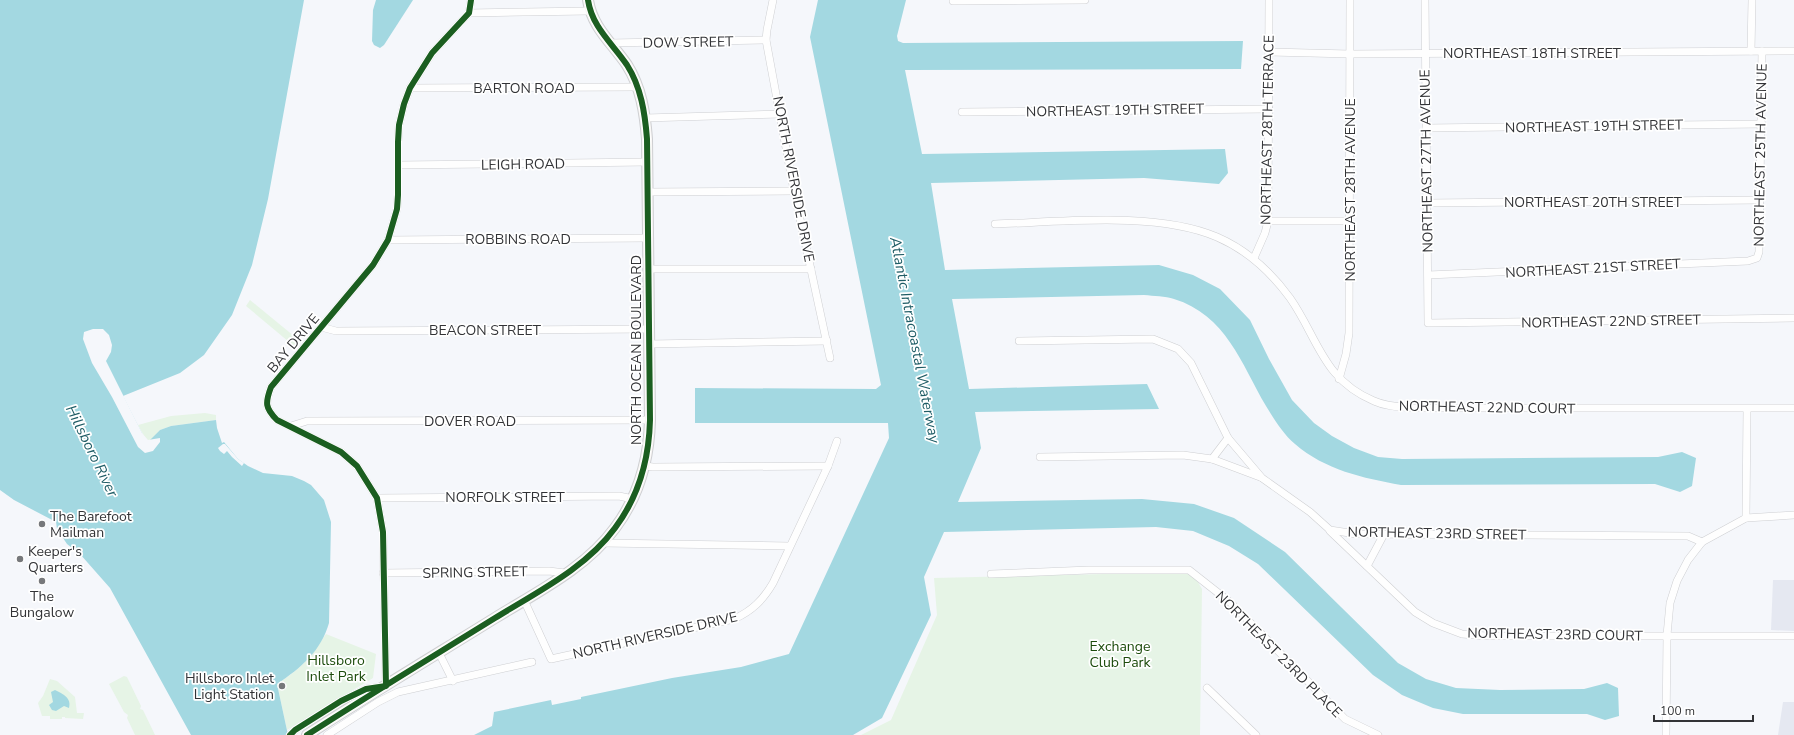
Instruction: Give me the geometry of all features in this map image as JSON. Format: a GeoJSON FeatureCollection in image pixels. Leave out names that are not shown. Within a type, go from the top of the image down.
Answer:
{"type":"FeatureCollection","features":[{"type":"Feature","properties":{"kind":"main road","name":"NORTH OCEAN BOULEVARD"},"geometry":{"type":"LineString","coordinates":[[307,735],[566,574],[593,553],[603,543],[619,523],[633,499],[645,466],[650,420],[647,192],[648,162],[645,118],[638,87],[628,66],[595,24],[589,11],[588,0]]}},
{"type":"Feature","properties":{"kind":"street"},"geometry":{"type":"LineString","coordinates":[[471,0],[469,13],[589,11]]}},
{"type":"Feature","properties":{"kind":"street","name":"NORTH RIVERSIDE DRIVE"},"geometry":{"type":"LineString","coordinates":[[773,0],[766,40],[781,114],[794,191],[830,358]]}},
{"type":"Feature","properties":{"kind":"street"},"geometry":{"type":"LineString","coordinates":[[953,1],[1085,0]]}},
{"type":"Feature","properties":{"kind":"street","name":"NORTHEAST 28TH TERRACE"},"geometry":{"type":"LineString","coordinates":[[1254,258],[1265,233],[1268,221],[1270,0]]}},
{"type":"Feature","properties":{"kind":"street","name":"NORTHEAST 28TH AVENUE"},"geometry":{"type":"LineString","coordinates":[[1339,379],[1346,354],[1349,333],[1350,0]]}},
{"type":"Feature","properties":{"kind":"street","name":"NORTHEAST 27TH AVENUE"},"geometry":{"type":"LineString","coordinates":[[1425,0],[1428,323]]}},
{"type":"Feature","properties":{"kind":"street","name":"NORTHEAST 25TH AVENUE"},"geometry":{"type":"LineString","coordinates":[[1751,51],[1752,0]]}},
{"type":"Feature","properties":{"kind":"street","name":"BAY DRIVE"},"geometry":{"type":"LineString","coordinates":[[386,686],[383,573],[384,532],[382,516],[377,498],[357,466],[341,452],[277,420],[269,412],[266,401],[271,387],[373,265],[388,240],[397,209],[399,125],[410,88],[432,53],[469,13]]}},
{"type":"Feature","properties":{"kind":"street","name":"DOW STREET"},"geometry":{"type":"LineString","coordinates":[[610,43],[766,40]]}},
{"type":"Feature","properties":{"kind":"street","name":"NORTHEAST 25TH AVENUE"},"geometry":{"type":"LineString","coordinates":[[1757,258],[1759,252],[1762,51]]}},
{"type":"Feature","properties":{"kind":"street","name":"NORTHEAST 18TH STREET"},"geometry":{"type":"LineString","coordinates":[[1269,52],[1350,54],[1794,51]]}},
{"type":"Feature","properties":{"kind":"street","name":"BARTON ROAD"},"geometry":{"type":"LineString","coordinates":[[410,88],[638,87]]}},
{"type":"Feature","properties":{"kind":"street","name":"NORTHEAST 19TH STREET"},"geometry":{"type":"LineString","coordinates":[[962,112],[1269,109]]}},
{"type":"Feature","properties":{"kind":"street"},"geometry":{"type":"LineString","coordinates":[[645,118],[781,114]]}},
{"type":"Feature","properties":{"kind":"street","name":"NORTHEAST 19TH STREET"},"geometry":{"type":"LineString","coordinates":[[1426,128],[1762,124]]}},
{"type":"Feature","properties":{"kind":"street","name":"LEIGH ROAD"},"geometry":{"type":"LineString","coordinates":[[398,165],[648,162]]}},
{"type":"Feature","properties":{"kind":"street"},"geometry":{"type":"LineString","coordinates":[[647,192],[794,191]]}},
{"type":"Feature","properties":{"kind":"street","name":"NORTHEAST 20TH STREET"},"geometry":{"type":"LineString","coordinates":[[1427,203],[1760,200]]}},
{"type":"Feature","properties":{"kind":"street","name":"NORTHEAST 22ND COURT"},"geometry":{"type":"LineString","coordinates":[[995,224],[1132,221],[1188,228],[1217,237],[1254,258],[1272,276],[1291,299],[1318,349],[1339,379],[1354,391],[1374,402],[1392,406],[1415,408],[1794,408]]}},
{"type":"Feature","properties":{"kind":"street"},"geometry":{"type":"LineString","coordinates":[[1268,221],[1350,221]]}},
{"type":"Feature","properties":{"kind":"street","name":"ROBBINS ROAD"},"geometry":{"type":"LineString","coordinates":[[388,240],[648,238]]}},
{"type":"Feature","properties":{"kind":"street","name":"NORTHEAST 21ST STREET"},"geometry":{"type":"LineString","coordinates":[[1428,275],[1748,261],[1757,258]]}},
{"type":"Feature","properties":{"kind":"street"},"geometry":{"type":"LineString","coordinates":[[648,269],[812,269]]}},
{"type":"Feature","properties":{"kind":"street","name":"NORTHEAST 22ND STREET"},"geometry":{"type":"LineString","coordinates":[[1428,323],[1794,318]]}},
{"type":"Feature","properties":{"kind":"street","name":"BEACON STREET"},"geometry":{"type":"LineString","coordinates":[[321,327],[336,331],[649,329]]}},
{"type":"Feature","properties":{"kind":"street","name":"NORTHEAST 23RD STREET"},"geometry":{"type":"LineString","coordinates":[[1019,341],[1134,338],[1153,339],[1167,343],[1178,349],[1191,363],[1228,438],[1262,478],[1310,512],[1330,530],[1356,534],[1688,536],[1702,542]]}},
{"type":"Feature","properties":{"kind":"street"},"geometry":{"type":"LineString","coordinates":[[649,344],[827,340]]}},
{"type":"Feature","properties":{"kind":"street"},"geometry":{"type":"LineString","coordinates":[[1746,518],[1747,409]]}},
{"type":"Feature","properties":{"kind":"street","name":"DOVER ROAD"},"geometry":{"type":"LineString","coordinates":[[291,426],[307,421],[650,420]]}},
{"type":"Feature","properties":{"kind":"street"},"geometry":{"type":"LineString","coordinates":[[1212,460],[1228,438]]}},
{"type":"Feature","properties":{"kind":"street","name":"NORTH RIVERSIDE DRIVE"},"geometry":{"type":"LineString","coordinates":[[524,600],[551,659],[734,620],[744,615],[764,598],[774,583],[828,466],[837,441]]}},
{"type":"Feature","properties":{"kind":"street"},"geometry":{"type":"LineString","coordinates":[[1040,457],[1183,455],[1212,460],[1262,478]]}},
{"type":"Feature","properties":{"kind":"street"},"geometry":{"type":"LineString","coordinates":[[645,466],[828,466]]}},
{"type":"Feature","properties":{"kind":"street","name":"NORFOLK STREET"},"geometry":{"type":"LineString","coordinates":[[377,498],[619,496],[633,499]]}},
{"type":"Feature","properties":{"kind":"street"},"geometry":{"type":"LineString","coordinates":[[1666,735],[1667,635],[1670,603],[1677,581],[1688,560],[1702,542],[1746,518],[1794,515]]}},
{"type":"Feature","properties":{"kind":"street","name":"NORTHEAST 23RD COURT"},"geometry":{"type":"LineString","coordinates":[[1330,530],[1415,612],[1433,623],[1462,634],[1486,636],[1794,636]]}},
{"type":"Feature","properties":{"kind":"street"},"geometry":{"type":"LineString","coordinates":[[1367,566],[1384,534]]}},
{"type":"Feature","properties":{"kind":"street"},"geometry":{"type":"LineString","coordinates":[[603,543],[790,546]]}},
{"type":"Feature","properties":{"kind":"street","name":"NORTHEAST 23RD PLACE"},"geometry":{"type":"LineString","coordinates":[[992,574],[1089,570],[1189,570],[1231,603],[1345,719],[1378,735]]}},
{"type":"Feature","properties":{"kind":"street","name":"SPRING STREET"},"geometry":{"type":"LineString","coordinates":[[383,573],[549,571],[566,574]]}},
{"type":"Feature","properties":{"kind":"street"},"geometry":{"type":"LineString","coordinates":[[438,653],[453,681]]}},
{"type":"Feature","properties":{"kind":"street"},"geometry":{"type":"LineString","coordinates":[[327,735],[388,696],[398,692],[453,681],[532,662]]}},
{"type":"Feature","properties":{"kind":"street"},"geometry":{"type":"LineString","coordinates":[[290,735],[302,726],[360,692],[366,689],[386,686]]}},
{"type":"Feature","properties":{"kind":"street"},"geometry":{"type":"LineString","coordinates":[[1208,688],[1256,735]]}},
{"type":"Feature","properties":{"kind":"shaded area"},"geometry":{"type":"Polygon","coordinates":[[[1773,580],[1794,580],[1794,631],[1771,630],[1773,580]]]}},
{"type":"Feature","properties":{"kind":"shaded area"},"geometry":{"type":"Polygon","coordinates":[[[1783,702],[1794,702],[1794,735],[1778,735],[1783,702]]]}},
{"type":"Feature","properties":{"kind":"green space"},"geometry":{"type":"Polygon","coordinates":[[[250,300],[300,341],[295,347],[246,306],[250,300]]]}},
{"type":"Feature","properties":{"kind":"green space"},"geometry":{"type":"Polygon","coordinates":[[[205,413],[216,415],[216,420],[171,426],[160,430],[148,443],[138,425],[171,416],[205,413]]]}},
{"type":"Feature","properties":{"kind":"green space","name":"Exchange Club Park"},"geometry":{"type":"Polygon","coordinates":[[[1192,572],[1202,589],[1200,735],[861,735],[891,720],[937,615],[934,578],[1192,572]]]}},
{"type":"Feature","properties":{"kind":"green space","name":"Hillsboro Inlet Park"},"geometry":{"type":"Polygon","coordinates":[[[326,634],[376,654],[373,678],[287,730],[277,684],[293,673],[304,662],[315,650],[326,634]]]}},
{"type":"Feature","properties":{"kind":"green space"},"geometry":{"type":"Polygon","coordinates":[[[124,676],[127,677],[141,706],[140,709],[143,710],[155,735],[135,735],[127,718],[128,715],[124,712],[109,684],[124,676]]]}},
{"type":"Feature","properties":{"kind":"green space"},"geometry":{"type":"Polygon","coordinates":[[[50,679],[57,681],[75,697],[77,713],[84,713],[83,719],[62,717],[62,719],[50,719],[50,716],[42,716],[38,703],[43,696],[50,679]]]}},
{"type":"Feature","properties":{"kind":"water","name":"Hillsboro River"},"geometry":{"type":"Polygon","coordinates":[[[0,0],[304,0],[268,199],[252,265],[232,315],[204,355],[180,373],[123,396],[147,443],[160,430],[171,426],[216,420],[222,443],[224,442],[238,459],[248,466],[263,473],[292,476],[304,481],[311,485],[324,500],[331,522],[329,623],[321,642],[309,658],[294,672],[277,684],[288,735],[191,735],[110,588],[80,554],[67,544],[57,529],[56,522],[14,500],[0,490],[0,0]]]}},
{"type":"Feature","properties":{"kind":"water"},"geometry":{"type":"Polygon","coordinates":[[[376,0],[413,0],[384,45],[380,48],[374,45],[372,41],[373,10],[376,0]]]}},
{"type":"Feature","properties":{"kind":"water","name":"Atlantic Intracoastal Waterway"},"geometry":{"type":"Polygon","coordinates":[[[818,0],[906,0],[897,36],[898,41],[903,43],[1243,41],[1241,69],[905,70],[922,154],[1225,149],[1228,173],[1219,184],[1144,178],[931,183],[945,270],[1159,265],[1193,275],[1220,289],[1250,320],[1269,359],[1292,400],[1314,423],[1332,436],[1354,448],[1378,457],[1402,459],[1658,457],[1682,452],[1696,458],[1692,486],[1680,492],[1655,484],[1401,485],[1359,476],[1332,467],[1307,453],[1295,444],[1279,426],[1269,411],[1240,357],[1230,342],[1207,316],[1192,306],[1171,298],[1144,295],[952,299],[969,389],[1147,384],[1159,409],[975,412],[981,448],[958,502],[1142,499],[1194,504],[1234,518],[1285,552],[1398,663],[1426,679],[1456,688],[1500,690],[1584,689],[1607,683],[1618,688],[1619,716],[1605,720],[1587,714],[1463,714],[1433,708],[1402,695],[1373,675],[1258,564],[1229,546],[1193,531],[1156,527],[944,532],[924,577],[931,615],[882,718],[853,735],[474,735],[492,726],[494,712],[551,700],[552,705],[581,699],[581,697],[672,678],[741,667],[789,654],[889,438],[888,423],[695,423],[695,388],[876,389],[881,385],[810,37],[818,0]]]}},
{"type":"Feature","properties":{"kind":"water"},"geometry":{"type":"Polygon","coordinates":[[[55,690],[68,699],[70,705],[69,708],[64,706],[56,711],[52,710],[49,705],[53,702],[51,692],[55,690]]]}},
{"type":"Feature","properties":{"kind":"pier"},"geometry":{"type":"Polygon","coordinates":[[[93,329],[103,329],[109,335],[112,345],[111,352],[106,361],[142,433],[148,440],[160,438],[160,442],[153,451],[145,453],[138,447],[112,397],[92,363],[83,339],[84,332],[93,329]]]}},
{"type":"Feature","properties":{"kind":"pier"},"geometry":{"type":"Polygon","coordinates":[[[225,444],[238,459],[244,463],[242,466],[227,451],[224,454],[220,451],[218,448],[225,444]]]}},
{"type":"Feature","properties":{"kind":"cycle path"},"geometry":{"type":"LineString","coordinates":[[290,735],[295,730],[341,701],[366,689],[386,686],[383,532],[377,498],[357,466],[341,452],[277,420],[268,409],[267,401],[271,387],[373,265],[388,240],[397,209],[399,125],[404,104],[410,88],[432,53],[469,13],[471,0]]}},
{"type":"Feature","properties":{"kind":"cycle path"},"geometry":{"type":"LineString","coordinates":[[307,735],[544,589],[575,567],[590,555],[615,528],[630,503],[641,477],[645,463],[650,420],[646,129],[642,100],[632,73],[598,27],[590,10],[588,0]]}},
{"type":"Feature","properties":{"kind":"place","name":"The Barefoot Mailman"},"geometry":{"type":"Point","coordinates":[42,524]}},
{"type":"Feature","properties":{"kind":"place","name":"Keeper's Quarters"},"geometry":{"type":"Point","coordinates":[20,559]}},
{"type":"Feature","properties":{"kind":"place","name":"The Bungalow"},"geometry":{"type":"Point","coordinates":[42,581]}},
{"type":"Feature","properties":{"kind":"place","name":"Hillsboro Inlet Light Station"},"geometry":{"type":"Point","coordinates":[282,686]}}]}
